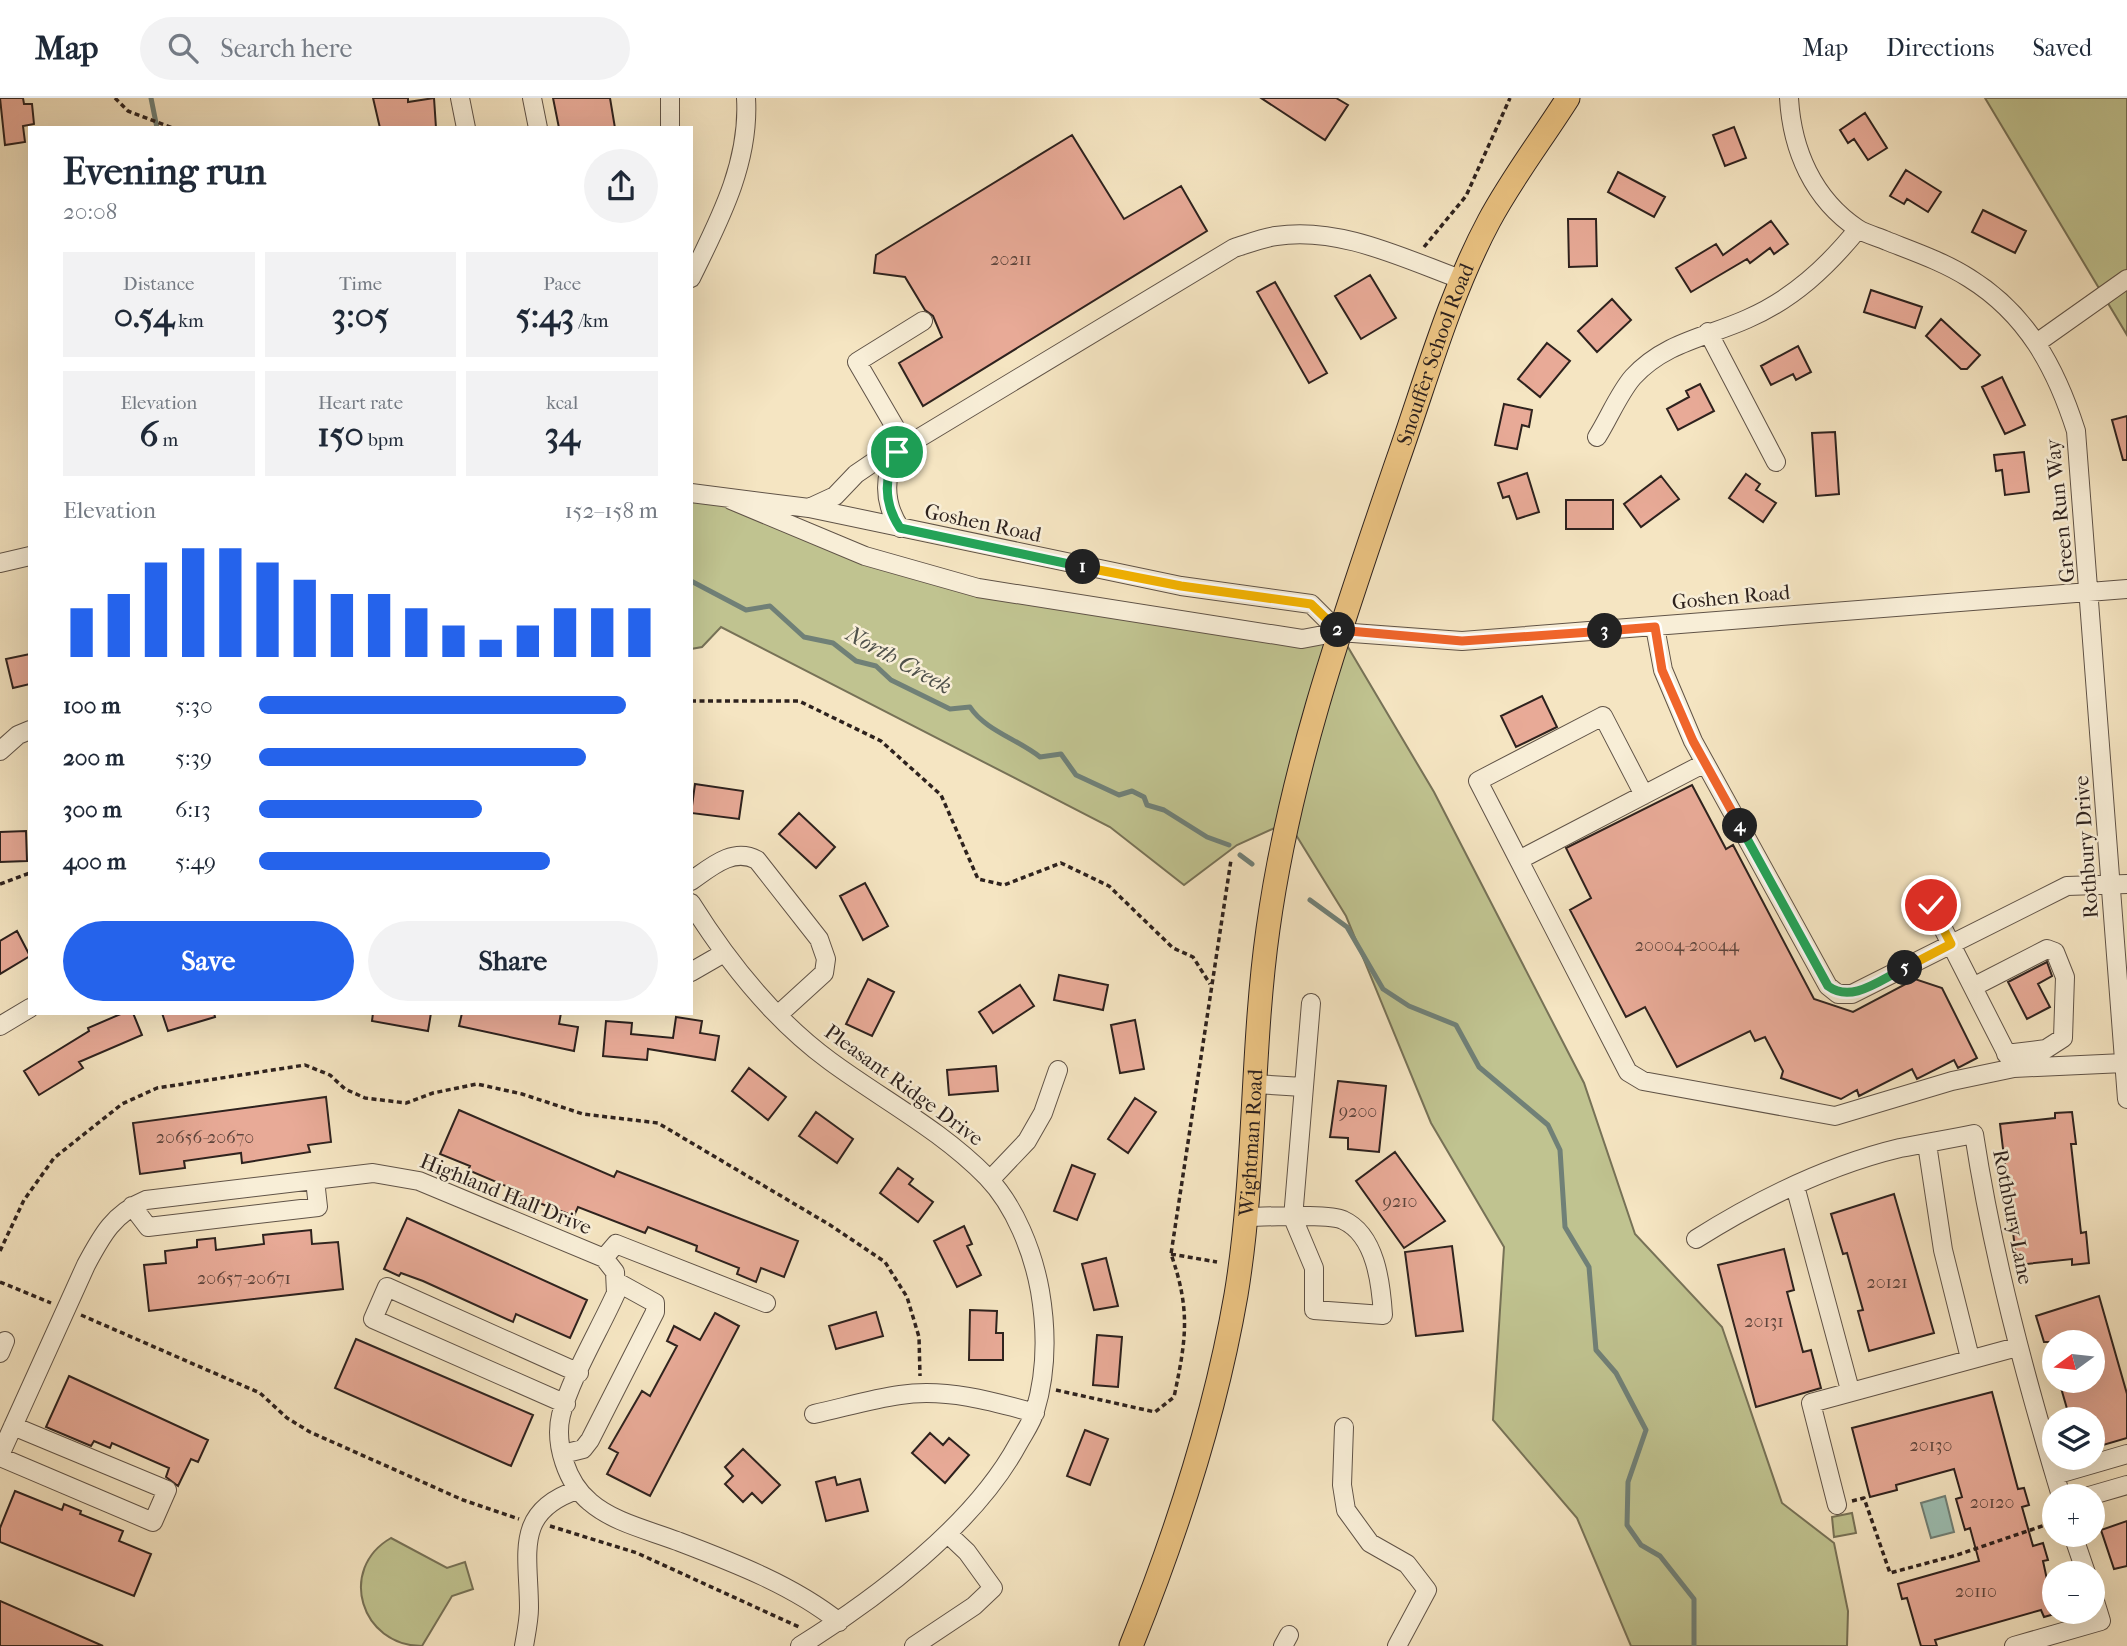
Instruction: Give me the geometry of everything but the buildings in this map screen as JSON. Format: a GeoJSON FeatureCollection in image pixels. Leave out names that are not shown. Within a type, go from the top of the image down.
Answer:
{"type":"FeatureCollection","features":[{"type":"Feature","properties":{"kind":"main road","name":"Snouffer School Road"},"geometry":{"type":"LineString","coordinates":[[1339,632],[1460,279],[1514,177],[1568,98]]}},
{"type":"Feature","properties":{"kind":"main road","name":"Wightman Road"},"geometry":{"type":"LineString","coordinates":[[1131,1646],[1191,1480],[1213,1406],[1236,1293],[1245,1217],[1267,932],[1276,874],[1299,766],[1339,632]]}},
{"type":"Feature","properties":{"kind":"street"},"geometry":{"type":"LineString","coordinates":[[460,98],[466,126]]}},
{"type":"Feature","properties":{"kind":"street"},"geometry":{"type":"LineString","coordinates":[[532,98],[538,126]]}},
{"type":"Feature","properties":{"kind":"street"},"geometry":{"type":"LineString","coordinates":[[670,98],[670,126]]}},
{"type":"Feature","properties":{"kind":"street"},"geometry":{"type":"LineString","coordinates":[[693,273],[734,180],[744,140],[746,98]]}},
{"type":"Feature","properties":{"kind":"street","name":"Green Run Way"},"geometry":{"type":"LineString","coordinates":[[1789,98],[1791,132],[1799,157],[1822,195],[1858,229],[1933,259],[1970,278],[2007,308],[2038,342],[2061,386],[2076,431],[2091,592]]}},
{"type":"Feature","properties":{"kind":"street"},"geometry":{"type":"LineString","coordinates":[[1597,436],[1633,377],[1686,340],[1747,319],[1800,289],[1829,264],[1858,229]]}},
{"type":"Feature","properties":{"kind":"street"},"geometry":{"type":"LineString","coordinates":[[809,508],[835,496],[856,474],[881,457],[902,449],[1234,248],[1276,236],[1319,235],[1365,245],[1460,279]]}},
{"type":"Feature","properties":{"kind":"street"},"geometry":{"type":"LineString","coordinates":[[2038,342],[2127,279]]}},
{"type":"Feature","properties":{"kind":"street"},"geometry":{"type":"LineString","coordinates":[[902,449],[857,362],[923,321]]}},
{"type":"Feature","properties":{"kind":"street"},"geometry":{"type":"LineString","coordinates":[[1708,332],[1776,462]]}},
{"type":"Feature","properties":{"kind":"street"},"geometry":{"type":"LineString","coordinates":[[900,528],[889,512],[886,495],[889,467],[902,449]]}},
{"type":"Feature","properties":{"kind":"street","name":"Goshen Road"},"geometry":{"type":"LineString","coordinates":[[699,493],[731,500],[809,508],[1181,586],[1311,604],[1339,632]]}},
{"type":"Feature","properties":{"kind":"street","name":"Goshen Road"},"geometry":{"type":"LineString","coordinates":[[731,500],[865,556],[978,588],[1302,639],[1339,632],[1462,641],[2127,589]]}},
{"type":"Feature","properties":{"kind":"street"},"geometry":{"type":"LineString","coordinates":[[0,563],[28,556]]}},
{"type":"Feature","properties":{"kind":"street","name":"Rothbury Drive"},"geometry":{"type":"LineString","coordinates":[[2091,592],[2122,881],[2124,1063],[2127,1099]]}},
{"type":"Feature","properties":{"kind":"street"},"geometry":{"type":"LineString","coordinates":[[1655,627],[1662,670],[1705,763],[1828,986],[1838,994],[1852,994],[2067,886],[2122,881]]}},
{"type":"Feature","properties":{"kind":"street"},"geometry":{"type":"LineString","coordinates":[[1644,795],[1603,716],[1478,780],[1628,1072],[1643,1081],[1835,1116],[1952,1082],[2046,1049],[2063,1038],[2065,977],[2055,952],[2047,949],[1973,987]]}},
{"type":"Feature","properties":{"kind":"street"},"geometry":{"type":"LineString","coordinates":[[0,751],[18,735],[28,731]]}},
{"type":"Feature","properties":{"kind":"street"},"geometry":{"type":"LineString","coordinates":[[1519,860],[1705,763]]}},
{"type":"Feature","properties":{"kind":"street"},"geometry":{"type":"LineString","coordinates":[[693,880],[718,862],[749,856],[757,860],[820,939],[826,959],[824,973],[778,1015]]}},
{"type":"Feature","properties":{"kind":"street"},"geometry":{"type":"LineString","coordinates":[[1931,905],[2010,1061]]}},
{"type":"Feature","properties":{"kind":"street","name":"Pleasant Ridge Drive"},"geometry":{"type":"LineString","coordinates":[[693,906],[724,953],[778,1015],[828,1060],[954,1146],[990,1180],[1023,1235],[1037,1277],[1044,1317],[1046,1357],[1035,1413],[1006,1467],[982,1499],[948,1534],[817,1641],[800,1646]]}},
{"type":"Feature","properties":{"kind":"street"},"geometry":{"type":"LineString","coordinates":[[693,971],[724,953]]}},
{"type":"Feature","properties":{"kind":"street"},"geometry":{"type":"LineString","coordinates":[[1245,1217],[1293,1218],[1340,1218],[1350,1225],[1363,1239],[1374,1261],[1381,1284],[1383,1315],[1314,1310],[1314,1268],[1293,1218],[1311,1003]]}},
{"type":"Feature","properties":{"kind":"street"},"geometry":{"type":"LineString","coordinates":[[0,1026],[28,1009]]}},
{"type":"Feature","properties":{"kind":"street"},"geometry":{"type":"LineString","coordinates":[[2010,1061],[2124,1063]]}},
{"type":"Feature","properties":{"kind":"street"},"geometry":{"type":"LineString","coordinates":[[990,1180],[1027,1141],[1042,1113],[1058,1070]]}},
{"type":"Feature","properties":{"kind":"street"},"geometry":{"type":"LineString","coordinates":[[1255,1084],[1303,1087]]}},
{"type":"Feature","properties":{"kind":"street","name":"Rothbury Lane"},"geometry":{"type":"LineString","coordinates":[[1696,1239],[1732,1216],[1795,1186],[1867,1158],[1974,1134],[1987,1217],[2017,1347],[2058,1484]]}},
{"type":"Feature","properties":{"kind":"street"},"geometry":{"type":"LineString","coordinates":[[1927,1144],[1943,1250],[1970,1358]]}},
{"type":"Feature","properties":{"kind":"street","name":"Highland Hall Drive"},"geometry":{"type":"LineString","coordinates":[[0,1456],[102,1235],[110,1223],[132,1206],[146,1200],[373,1173],[419,1181],[604,1258],[615,1272],[617,1282]]}},
{"type":"Feature","properties":{"kind":"street"},"geometry":{"type":"LineString","coordinates":[[132,1206],[148,1227],[318,1207],[315,1180]]}},
{"type":"Feature","properties":{"kind":"street"},"geometry":{"type":"LineString","coordinates":[[1795,1186],[1850,1390]]}},
{"type":"Feature","properties":{"kind":"street"},"geometry":{"type":"LineString","coordinates":[[604,1258],[616,1244],[766,1303]]}},
{"type":"Feature","properties":{"kind":"street"},"geometry":{"type":"LineString","coordinates":[[563,1454],[583,1449],[590,1440],[655,1312],[656,1303],[617,1282],[616,1293],[566,1404],[560,1428],[563,1454],[576,1490],[614,1518],[696,1548],[812,1601],[839,1622]]}},
{"type":"Feature","properties":{"kind":"street"},"geometry":{"type":"LineString","coordinates":[[566,1404],[373,1319],[387,1287],[579,1373]]}},
{"type":"Feature","properties":{"kind":"street"},"geometry":{"type":"LineString","coordinates":[[1837,1505],[1811,1403],[1850,1390],[2017,1347]]}},
{"type":"Feature","properties":{"kind":"street"},"geometry":{"type":"LineString","coordinates":[[814,1414],[901,1394],[981,1398],[1035,1413]]}},
{"type":"Feature","properties":{"kind":"street"},"geometry":{"type":"LineString","coordinates":[[0,1456],[153,1522],[167,1490],[13,1426]]}},
{"type":"Feature","properties":{"kind":"street"},"geometry":{"type":"LineString","coordinates":[[1345,1427],[1342,1485],[1346,1510],[1370,1543],[1407,1564],[1427,1590],[1397,1646]]}},
{"type":"Feature","properties":{"kind":"street"},"geometry":{"type":"LineString","coordinates":[[2055,1475],[2127,1454]]}},
{"type":"Feature","properties":{"kind":"street"},"geometry":{"type":"LineString","coordinates":[[2105,1491],[2127,1485]]}},
{"type":"Feature","properties":{"kind":"street"},"geometry":{"type":"LineString","coordinates":[[524,1646],[529,1612],[526,1541],[533,1522],[554,1498],[576,1490]]}},
{"type":"Feature","properties":{"kind":"street"},"geometry":{"type":"LineString","coordinates":[[914,1646],[974,1606],[993,1588],[967,1552],[948,1534]]}},
{"type":"Feature","properties":{"kind":"street"},"geometry":{"type":"LineString","coordinates":[[2014,1646],[2088,1624]]}},
{"type":"Feature","properties":{"kind":"path"},"geometry":{"type":"LineString","coordinates":[[115,98],[128,111],[170,126]]}},
{"type":"Feature","properties":{"kind":"path"},"geometry":{"type":"LineString","coordinates":[[1424,247],[1466,196],[1510,98]]}},
{"type":"Feature","properties":{"kind":"path"},"geometry":{"type":"LineString","coordinates":[[693,701],[799,701],[881,741],[942,795],[978,879],[1004,885],[1060,863],[1109,886],[1173,948],[1192,957],[1212,985]]}},
{"type":"Feature","properties":{"kind":"path"},"geometry":{"type":"LineString","coordinates":[[1040,1386],[1155,1412],[1174,1397],[1186,1337],[1184,1290],[1171,1254],[1231,860]]}},
{"type":"Feature","properties":{"kind":"path"},"geometry":{"type":"LineString","coordinates":[[0,884],[28,874]]}},
{"type":"Feature","properties":{"kind":"path"},"geometry":{"type":"LineString","coordinates":[[0,1251],[24,1200],[54,1158],[122,1104],[157,1088],[305,1065],[330,1075],[345,1089],[365,1098],[393,1102],[406,1103],[433,1093],[477,1084],[583,1114],[658,1123],[830,1225],[885,1262],[907,1297],[919,1338],[921,1394]]}},
{"type":"Feature","properties":{"kind":"path"},"geometry":{"type":"LineString","coordinates":[[1171,1254],[1217,1262]]}},
{"type":"Feature","properties":{"kind":"path"},"geometry":{"type":"LineString","coordinates":[[0,1282],[260,1392],[296,1425],[463,1500],[637,1553],[817,1641]]}},
{"type":"Feature","properties":{"kind":"path"},"geometry":{"type":"LineString","coordinates":[[1837,1505],[1864,1498],[1890,1573],[1957,1555],[2042,1526]]}},
{"type":"Feature","properties":{"kind":"green space"},"geometry":{"type":"Polygon","coordinates":[[[1985,98],[2127,98],[2127,335],[1985,98]]]}},
{"type":"Feature","properties":{"kind":"green space"},"geometry":{"type":"Polygon","coordinates":[[[693,494],[978,588],[1223,628],[1339,632],[1434,792],[1584,1083],[1635,1234],[1722,1327],[1782,1503],[1834,1543],[1848,1611],[1847,1646],[1631,1646],[1577,1518],[1493,1420],[1504,1247],[1431,1123],[1346,916],[1288,822],[1237,845],[1184,885],[1110,827],[721,627],[702,647],[693,649],[693,494]]]}},
{"type":"Feature","properties":{"kind":"green space"},"geometry":{"type":"Polygon","coordinates":[[[1852,1513],[1856,1533],[1834,1537],[1832,1517],[1852,1513]]]}},
{"type":"Feature","properties":{"kind":"green space"},"geometry":{"type":"Polygon","coordinates":[[[391,1538],[447,1568],[465,1562],[473,1589],[452,1596],[422,1646],[401,1643],[384,1633],[371,1620],[363,1604],[361,1586],[364,1568],[374,1552],[391,1538]]]}},
{"type":"Feature","properties":{"kind":"water"},"geometry":{"type":"Polygon","coordinates":[[[1945,1496],[1954,1532],[1931,1538],[1921,1503],[1945,1496]]]}},
{"type":"Feature","properties":{"kind":"waterway","name":"North Creek"},"geometry":{"type":"LineString","coordinates":[[151,98],[157,126]]}},
{"type":"Feature","properties":{"kind":"waterway","name":"North Creek"},"geometry":{"type":"LineString","coordinates":[[693,582],[746,610],[770,606],[804,637],[833,643],[856,661],[876,666],[891,680],[950,709],[970,707],[984,722],[1040,757],[1061,754],[1076,775],[1119,795],[1132,791],[1144,797],[1147,805],[1164,810],[1207,837],[1229,845]]}},
{"type":"Feature","properties":{"kind":"waterway","name":"North Creek"},"geometry":{"type":"LineString","coordinates":[[1240,855],[1252,864]]}},
{"type":"Feature","properties":{"kind":"waterway","name":"North Creek"},"geometry":{"type":"LineString","coordinates":[[1310,900],[1347,927],[1383,989],[1409,1006],[1456,1025],[1479,1067],[1548,1125],[1560,1150],[1565,1227],[1589,1267],[1596,1350],[1616,1373],[1646,1430],[1628,1482],[1627,1525],[1641,1545],[1660,1556],[1694,1599],[1694,1646]]}},
{"type":"Feature","properties":{"kind":"route"},"geometry":{"type":"LineString","coordinates":[[897,452],[889,467],[886,495],[889,512],[900,528],[1181,586],[1311,604],[1339,632],[1462,641],[1655,627],[1662,670],[1693,741],[1828,986],[1838,994],[1852,994],[1951,944],[1931,905]]}}]}
